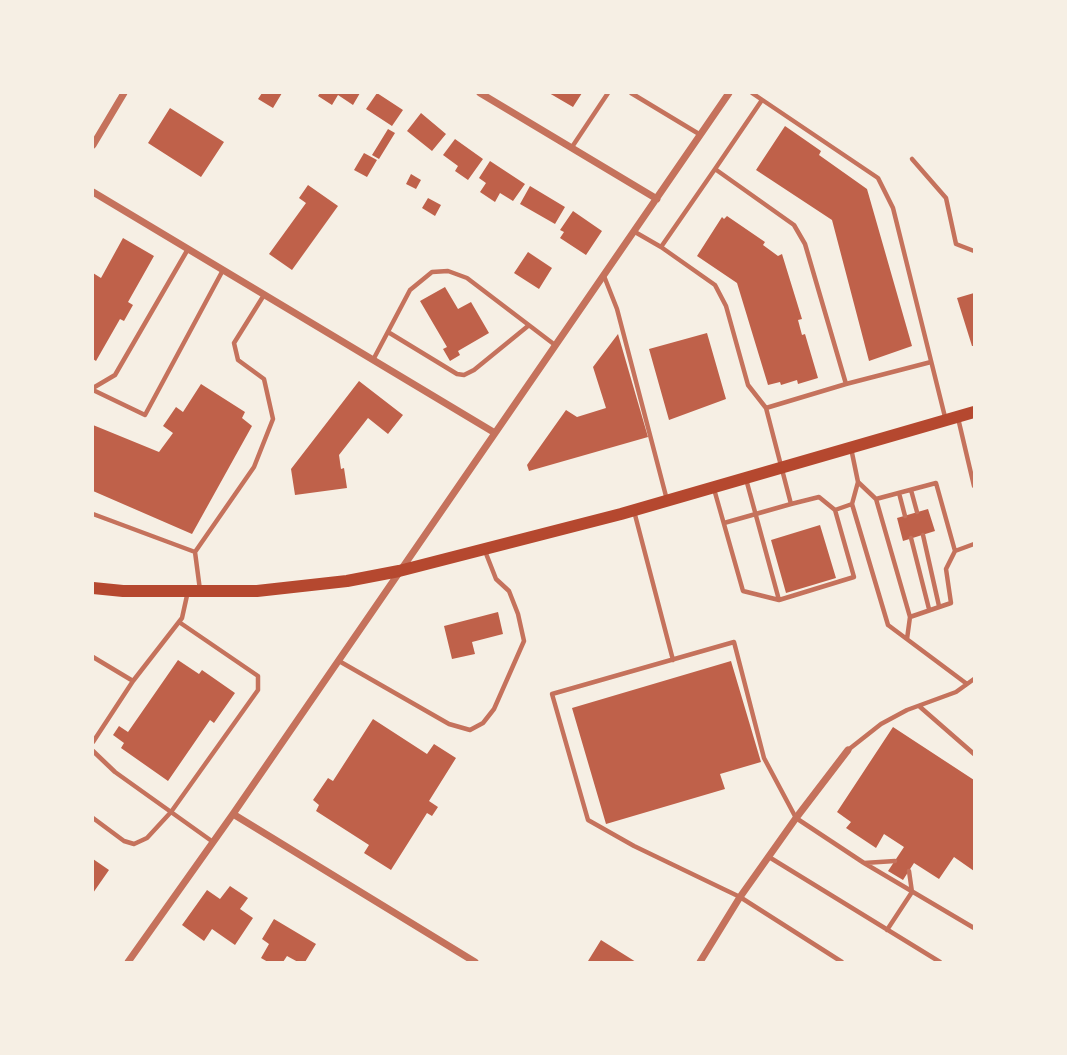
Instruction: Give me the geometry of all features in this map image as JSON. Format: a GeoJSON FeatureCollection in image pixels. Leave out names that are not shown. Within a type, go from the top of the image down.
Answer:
{"type":"FeatureCollection","features":[{"type":"Feature","properties":{"kind":"main road"},"geometry":{"type":"LineString","coordinates":[[93,588],[123,592],[257,591],[347,581],[399,571],[667,501],[974,412]]}},
{"type":"Feature","properties":{"kind":"street"},"geometry":{"type":"LineString","coordinates":[[93,145],[124,93]]}},
{"type":"Feature","properties":{"kind":"street"},"geometry":{"type":"LineString","coordinates":[[480,93],[657,199]]}},
{"type":"Feature","properties":{"kind":"street"},"geometry":{"type":"LineString","coordinates":[[128,962],[214,842],[729,93]]}},
{"type":"Feature","properties":{"kind":"street"},"geometry":{"type":"LineString","coordinates":[[93,192],[495,433]]}},
{"type":"Feature","properties":{"kind":"street"},"geometry":{"type":"LineString","coordinates":[[700,962],[740,897],[848,750]]}},
{"type":"Feature","properties":{"kind":"street"},"geometry":{"type":"LineString","coordinates":[[233,814],[475,962]]}},
{"type":"Feature","properties":{"kind":"lane"},"geometry":{"type":"LineString","coordinates":[[571,148],[608,93]]}},
{"type":"Feature","properties":{"kind":"lane"},"geometry":{"type":"LineString","coordinates":[[631,93],[700,135]]}},
{"type":"Feature","properties":{"kind":"lane"},"geometry":{"type":"LineString","coordinates":[[752,93],[878,178],[893,208],[931,362],[952,419],[971,459],[974,486]]}},
{"type":"Feature","properties":{"kind":"lane"},"geometry":{"type":"LineString","coordinates":[[661,247],[762,100]]}},
{"type":"Feature","properties":{"kind":"lane"},"geometry":{"type":"LineString","coordinates":[[912,159],[946,198],[956,244],[974,251]]}},
{"type":"Feature","properties":{"kind":"lane"},"geometry":{"type":"LineString","coordinates":[[715,169],[794,225],[805,244],[846,384]]}},
{"type":"Feature","properties":{"kind":"lane"},"geometry":{"type":"LineString","coordinates":[[634,231],[715,285],[726,306],[748,385],[766,408],[791,504]]}},
{"type":"Feature","properties":{"kind":"lane"},"geometry":{"type":"LineString","coordinates":[[93,389],[116,375],[188,249]]}},
{"type":"Feature","properties":{"kind":"lane"},"geometry":{"type":"LineString","coordinates":[[93,389],[145,415],[223,270]]}},
{"type":"Feature","properties":{"kind":"lane"},"geometry":{"type":"LineString","coordinates":[[373,360],[410,290],[432,272],[448,271],[467,278],[555,345]]}},
{"type":"Feature","properties":{"kind":"lane"},"geometry":{"type":"LineString","coordinates":[[604,275],[617,309],[667,501]]}},
{"type":"Feature","properties":{"kind":"lane"},"geometry":{"type":"LineString","coordinates":[[93,742],[132,681],[179,622],[194,591],[195,552],[254,467],[273,419],[264,379],[238,360],[234,344],[264,295]]}},
{"type":"Feature","properties":{"kind":"lane"},"geometry":{"type":"LineString","coordinates":[[388,332],[457,374],[464,375],[474,370],[527,326]]}},
{"type":"Feature","properties":{"kind":"lane"},"geometry":{"type":"LineString","coordinates":[[766,408],[931,362]]}},
{"type":"Feature","properties":{"kind":"lane"},"geometry":{"type":"LineString","coordinates":[[851,448],[858,482],[852,504],[888,625],[967,684]]}},
{"type":"Feature","properties":{"kind":"lane"},"geometry":{"type":"LineString","coordinates":[[746,478],[779,600]]}},
{"type":"Feature","properties":{"kind":"lane"},"geometry":{"type":"LineString","coordinates":[[858,482],[876,499],[910,617],[907,639]]}},
{"type":"Feature","properties":{"kind":"lane"},"geometry":{"type":"LineString","coordinates":[[876,499],[936,483],[954,551],[946,569],[951,603],[910,617]]}},
{"type":"Feature","properties":{"kind":"lane"},"geometry":{"type":"LineString","coordinates":[[713,487],[743,592],[779,600],[854,578],[835,510],[819,498],[724,523]]}},
{"type":"Feature","properties":{"kind":"lane"},"geometry":{"type":"LineString","coordinates":[[911,490],[917,512]]}},
{"type":"Feature","properties":{"kind":"lane"},"geometry":{"type":"LineString","coordinates":[[899,493],[905,516]]}},
{"type":"Feature","properties":{"kind":"lane"},"geometry":{"type":"LineString","coordinates":[[835,510],[852,504]]}},
{"type":"Feature","properties":{"kind":"lane"},"geometry":{"type":"LineString","coordinates":[[634,510],[673,660]]}},
{"type":"Feature","properties":{"kind":"lane"},"geometry":{"type":"LineString","coordinates":[[93,514],[195,552]]}},
{"type":"Feature","properties":{"kind":"lane"},"geometry":{"type":"LineString","coordinates":[[923,535],[939,606]]}},
{"type":"Feature","properties":{"kind":"lane"},"geometry":{"type":"LineString","coordinates":[[911,538],[929,609]]}},
{"type":"Feature","properties":{"kind":"lane"},"geometry":{"type":"LineString","coordinates":[[954,551],[974,544]]}},
{"type":"Feature","properties":{"kind":"lane"},"geometry":{"type":"LineString","coordinates":[[338,661],[449,724],[470,730],[483,723],[494,709],[524,641],[509,591],[496,579],[484,549]]}},
{"type":"Feature","properties":{"kind":"lane"},"geometry":{"type":"LineString","coordinates":[[93,818],[124,841],[134,844],[147,838],[171,812],[258,690],[258,676],[179,622]]}},
{"type":"Feature","properties":{"kind":"lane"},"geometry":{"type":"LineString","coordinates":[[842,962],[740,897],[634,846],[588,820],[552,694],[734,642],[764,758],[796,818],[864,863],[974,929]]}},
{"type":"Feature","properties":{"kind":"lane"},"geometry":{"type":"LineString","coordinates":[[93,657],[132,681]]}},
{"type":"Feature","properties":{"kind":"lane"},"geometry":{"type":"LineString","coordinates":[[848,750],[881,724],[956,692],[974,679]]}},
{"type":"Feature","properties":{"kind":"lane"},"geometry":{"type":"LineString","coordinates":[[919,706],[974,754]]}},
{"type":"Feature","properties":{"kind":"lane"},"geometry":{"type":"LineString","coordinates":[[93,751],[114,772],[214,842]]}},
{"type":"Feature","properties":{"kind":"lane"},"geometry":{"type":"LineString","coordinates":[[769,857],[940,962]]}},
{"type":"Feature","properties":{"kind":"lane"},"geometry":{"type":"LineString","coordinates":[[864,863],[895,861]]}},
{"type":"Feature","properties":{"kind":"lane"},"geometry":{"type":"LineString","coordinates":[[887,930],[912,892],[909,871]]}},
{"type":"Feature","properties":{"kind":"building"},"geometry":{"type":"Polygon","coordinates":[[[262,93],[282,93],[273,108],[258,99],[262,93]]]}},
{"type":"Feature","properties":{"kind":"building"},"geometry":{"type":"Polygon","coordinates":[[[320,93],[360,93],[353,105],[338,95],[332,105],[318,96],[320,93]]]}},
{"type":"Feature","properties":{"kind":"building"},"geometry":{"type":"Polygon","coordinates":[[[377,93],[403,110],[392,126],[366,109],[377,93]]]}},
{"type":"Feature","properties":{"kind":"building"},"geometry":{"type":"Polygon","coordinates":[[[549,93],[582,93],[573,107],[549,93]]]}},
{"type":"Feature","properties":{"kind":"building"},"geometry":{"type":"Polygon","coordinates":[[[170,108],[224,142],[201,177],[148,143],[170,108]]]}},
{"type":"Feature","properties":{"kind":"building"},"geometry":{"type":"Polygon","coordinates":[[[421,113],[446,134],[432,151],[407,131],[421,113]]]}},
{"type":"Feature","properties":{"kind":"building"},"geometry":{"type":"Polygon","coordinates":[[[785,126],[821,151],[819,155],[867,189],[912,346],[869,361],[832,220],[756,170],[785,126]]]}},
{"type":"Feature","properties":{"kind":"building"},"geometry":{"type":"Polygon","coordinates":[[[388,129],[395,133],[379,159],[372,155],[388,129]]]}},
{"type":"Feature","properties":{"kind":"building"},"geometry":{"type":"Polygon","coordinates":[[[455,139],[483,159],[468,180],[455,171],[458,166],[443,155],[455,139]]]}},
{"type":"Feature","properties":{"kind":"building"},"geometry":{"type":"Polygon","coordinates":[[[364,153],[377,160],[367,177],[354,170],[364,153]]]}},
{"type":"Feature","properties":{"kind":"building"},"geometry":{"type":"Polygon","coordinates":[[[490,161],[525,184],[513,201],[500,193],[495,202],[480,192],[486,183],[479,178],[490,161]]]}},
{"type":"Feature","properties":{"kind":"building"},"geometry":{"type":"Polygon","coordinates":[[[411,174],[421,180],[416,189],[406,184],[411,174]]]}},
{"type":"Feature","properties":{"kind":"building"},"geometry":{"type":"Polygon","coordinates":[[[308,185],[338,206],[292,270],[269,254],[306,203],[299,198],[308,185]]]}},
{"type":"Feature","properties":{"kind":"building"},"geometry":{"type":"Polygon","coordinates":[[[530,186],[565,207],[555,224],[520,204],[530,186]]]}},
{"type":"Feature","properties":{"kind":"building"},"geometry":{"type":"Polygon","coordinates":[[[428,198],[441,205],[435,216],[422,208],[428,198]]]}},
{"type":"Feature","properties":{"kind":"building"},"geometry":{"type":"Polygon","coordinates":[[[573,211],[602,231],[586,255],[560,238],[564,232],[560,230],[573,211]]]}},
{"type":"Feature","properties":{"kind":"building"},"geometry":{"type":"Polygon","coordinates":[[[727,216],[765,242],[763,245],[778,256],[782,254],[802,319],[798,320],[802,335],[805,334],[818,378],[798,384],[797,380],[781,385],[780,382],[768,385],[737,283],[697,256],[722,217],[724,219],[727,216]]]}},
{"type":"Feature","properties":{"kind":"building"},"geometry":{"type":"Polygon","coordinates":[[[123,238],[154,256],[128,302],[133,305],[124,321],[120,319],[96,361],[93,359],[93,273],[101,278],[123,238]]]}},
{"type":"Feature","properties":{"kind":"building"},"geometry":{"type":"Polygon","coordinates":[[[528,252],[552,268],[539,289],[514,273],[528,252]]]}},
{"type":"Feature","properties":{"kind":"building"},"geometry":{"type":"Polygon","coordinates":[[[445,287],[458,309],[471,302],[489,333],[458,351],[460,355],[450,361],[443,349],[447,347],[420,301],[445,287]]]}},
{"type":"Feature","properties":{"kind":"building"},"geometry":{"type":"Polygon","coordinates":[[[974,293],[974,346],[972,346],[957,298],[974,293]]]}},
{"type":"Feature","properties":{"kind":"building"},"geometry":{"type":"Polygon","coordinates":[[[707,333],[726,399],[669,420],[649,349],[707,333]]]}},
{"type":"Feature","properties":{"kind":"building"},"geometry":{"type":"Polygon","coordinates":[[[618,334],[648,437],[529,471],[527,465],[566,410],[577,417],[606,408],[593,367],[618,334]]]}},
{"type":"Feature","properties":{"kind":"building"},"geometry":{"type":"Polygon","coordinates":[[[359,381],[403,415],[388,434],[368,418],[339,455],[347,488],[295,495],[291,469],[359,381]]]}},
{"type":"Feature","properties":{"kind":"building"},"geometry":{"type":"Polygon","coordinates":[[[201,384],[245,412],[242,418],[252,426],[192,534],[93,491],[93,425],[159,452],[173,433],[163,426],[176,407],[183,412],[201,384]]]}},
{"type":"Feature","properties":{"kind":"building"},"geometry":{"type":"Polygon","coordinates":[[[928,509],[935,531],[903,541],[897,518],[928,509]]]}},
{"type":"Feature","properties":{"kind":"building"},"geometry":{"type":"Polygon","coordinates":[[[820,525],[836,578],[786,593],[771,540],[820,525]]]}},
{"type":"Feature","properties":{"kind":"building"},"geometry":{"type":"Polygon","coordinates":[[[498,612],[503,634],[472,642],[475,654],[452,659],[444,626],[498,612]]]}},
{"type":"Feature","properties":{"kind":"building"},"geometry":{"type":"Polygon","coordinates":[[[178,660],[199,674],[202,670],[235,693],[214,723],[210,720],[168,781],[121,748],[124,743],[113,735],[119,726],[128,732],[178,660]]]}},
{"type":"Feature","properties":{"kind":"building"},"geometry":{"type":"Polygon","coordinates":[[[731,661],[761,762],[720,774],[725,789],[606,824],[572,708],[731,661]]]}},
{"type":"Feature","properties":{"kind":"building"},"geometry":{"type":"Polygon","coordinates":[[[373,719],[427,754],[434,744],[456,758],[429,801],[438,807],[432,816],[427,813],[391,870],[364,853],[369,845],[316,811],[319,805],[313,800],[328,778],[333,781],[373,719]]]}},
{"type":"Feature","properties":{"kind":"building"},"geometry":{"type":"Polygon","coordinates":[[[893,727],[974,780],[974,871],[954,857],[939,879],[914,863],[903,880],[888,871],[904,847],[884,834],[876,848],[846,828],[851,822],[837,812],[893,727]]]}},
{"type":"Feature","properties":{"kind":"building"},"geometry":{"type":"Polygon","coordinates":[[[93,859],[109,870],[93,893],[93,859]]]}},
{"type":"Feature","properties":{"kind":"building"},"geometry":{"type":"Polygon","coordinates":[[[230,886],[248,898],[240,909],[253,918],[235,945],[212,929],[204,941],[182,925],[207,890],[220,899],[230,886]]]}},
{"type":"Feature","properties":{"kind":"building"},"geometry":{"type":"Polygon","coordinates":[[[274,919],[316,944],[305,962],[298,962],[287,956],[283,962],[268,962],[261,958],[269,944],[262,939],[274,919]]]}},
{"type":"Feature","properties":{"kind":"building"},"geometry":{"type":"Polygon","coordinates":[[[601,940],[636,962],[588,961],[601,940]]]}}]}
